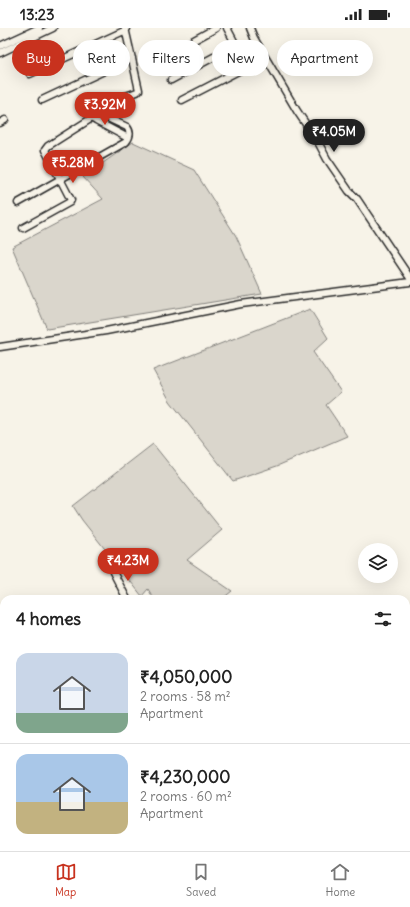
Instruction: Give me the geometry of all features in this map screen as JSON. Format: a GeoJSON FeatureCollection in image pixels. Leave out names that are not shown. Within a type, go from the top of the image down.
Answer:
{"type":"FeatureCollection","features":[{"type":"Feature","properties":{"kind":"street"},"geometry":{"type":"LineString","coordinates":[[0,46],[39,28]]}},
{"type":"Feature","properties":{"kind":"street"},"geometry":{"type":"LineString","coordinates":[[0,53],[53,28]]}},
{"type":"Feature","properties":{"kind":"street"},"geometry":{"type":"LineString","coordinates":[[194,40],[216,28]]}},
{"type":"Feature","properties":{"kind":"street"},"geometry":{"type":"LineString","coordinates":[[227,28],[233,40]]}},
{"type":"Feature","properties":{"kind":"street"},"geometry":{"type":"LineString","coordinates":[[250,28],[254,38],[327,159],[349,191],[357,199],[410,278]]}},
{"type":"Feature","properties":{"kind":"street"},"geometry":{"type":"LineString","coordinates":[[65,57],[125,29],[139,88],[138,92],[97,106],[94,108],[91,116],[92,118]]}},
{"type":"Feature","properties":{"kind":"street"},"geometry":{"type":"LineString","coordinates":[[42,100],[132,58]]}},
{"type":"Feature","properties":{"kind":"street"},"geometry":{"type":"LineString","coordinates":[[171,80],[212,58]]}},
{"type":"Feature","properties":{"kind":"street"},"geometry":{"type":"LineString","coordinates":[[182,100],[230,76]]}},
{"type":"Feature","properties":{"kind":"street"},"geometry":{"type":"LineString","coordinates":[[18,203],[126,142],[130,133],[130,130],[127,127],[93,111]]}},
{"type":"Feature","properties":{"kind":"street"},"geometry":{"type":"LineString","coordinates":[[92,118],[128,138]]}},
{"type":"Feature","properties":{"kind":"street"},"geometry":{"type":"LineString","coordinates":[[23,228],[70,202],[71,200],[61,179],[45,150],[48,146],[92,118]]}},
{"type":"Feature","properties":{"kind":"street"},"geometry":{"type":"LineString","coordinates":[[0,347],[106,331],[241,304],[410,282]]}},
{"type":"Feature","properties":{"kind":"street"},"geometry":{"type":"LineString","coordinates":[[114,572],[125,595]]}},
{"type":"Feature","properties":{"kind":"shaded area"},"geometry":{"type":"Polygon","coordinates":[[[133,142],[194,170],[236,236],[262,294],[47,329],[12,247],[103,199],[83,177],[133,142]]]}},
{"type":"Feature","properties":{"kind":"shaded area"},"geometry":{"type":"Polygon","coordinates":[[[310,309],[328,338],[313,352],[341,392],[326,405],[347,436],[277,466],[233,481],[170,401],[153,370],[310,309]]]}},
{"type":"Feature","properties":{"kind":"shaded area"},"geometry":{"type":"Polygon","coordinates":[[[153,444],[222,530],[187,560],[232,591],[227,595],[152,595],[148,589],[141,595],[82,520],[73,506],[153,444]]]}}]}
